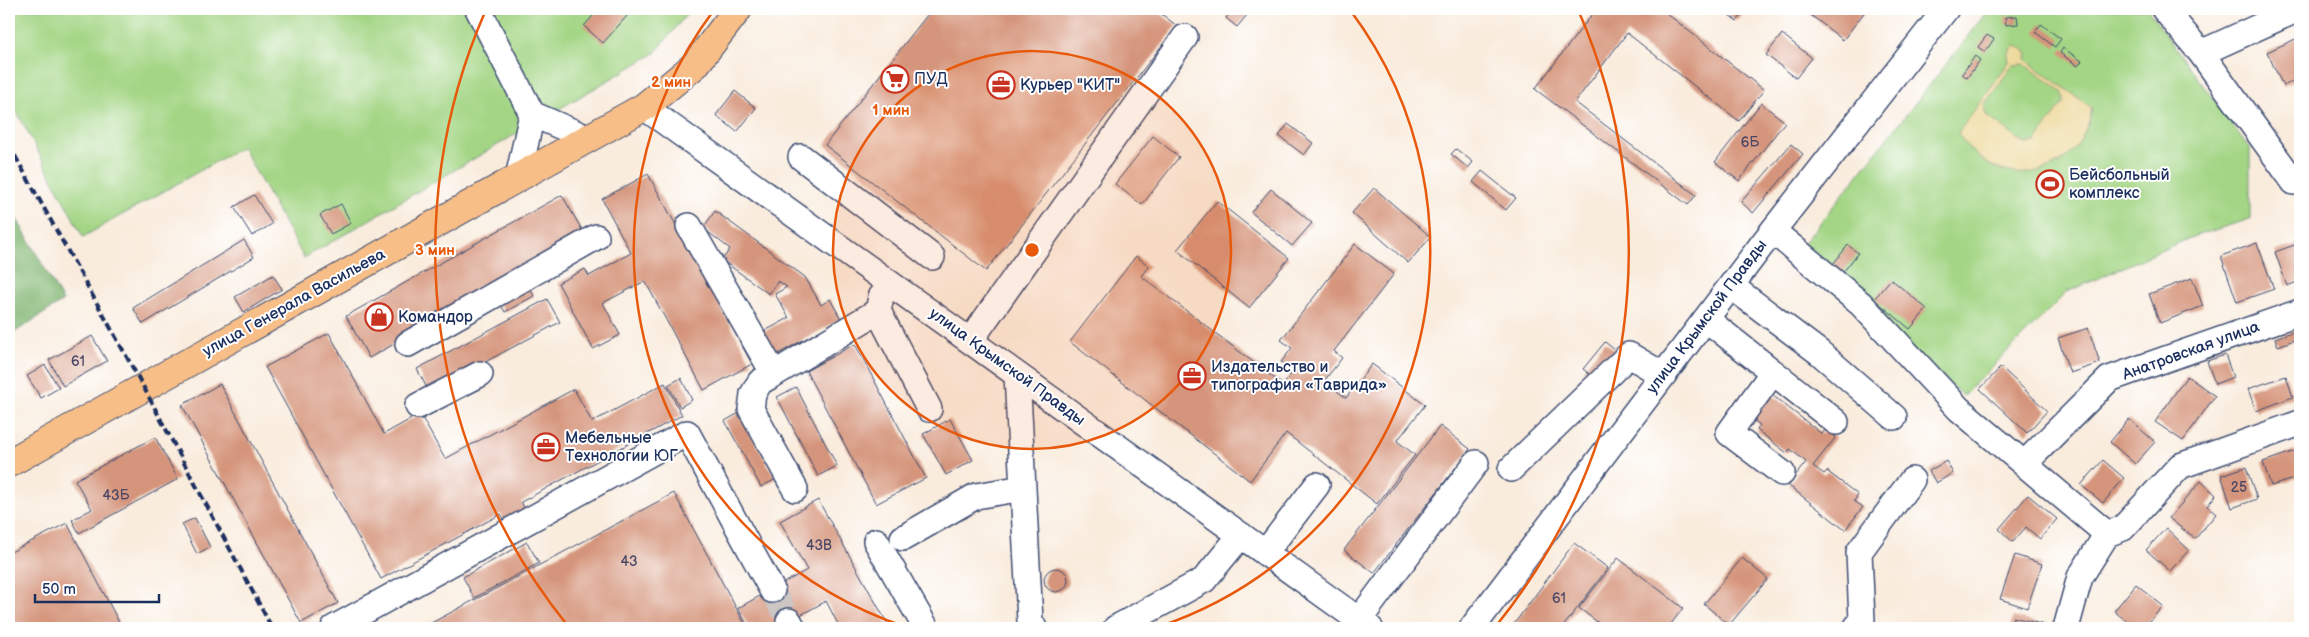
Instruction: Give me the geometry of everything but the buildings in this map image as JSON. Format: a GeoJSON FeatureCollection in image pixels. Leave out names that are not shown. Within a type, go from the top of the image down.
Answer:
{"type":"FeatureCollection","features":[{"type":"Feature","properties":{"kind":"main road","name":"улица Генерала Васильева"},"geometry":{"type":"LineString","coordinates":[[9,463],[644,107],[696,65],[738,9]]}},
{"type":"Feature","properties":{"kind":"street"},"geometry":{"type":"LineString","coordinates":[[478,9],[532,114],[585,137]]}},
{"type":"Feature","properties":{"kind":"street","name":"улица Крымской Правды"},"geometry":{"type":"LineString","coordinates":[[1472,628],[1730,286],[1946,9]]}},
{"type":"Feature","properties":{"kind":"street"},"geometry":{"type":"LineString","coordinates":[[2164,9],[2201,53],[2294,182]]}},
{"type":"Feature","properties":{"kind":"street"},"geometry":{"type":"LineString","coordinates":[[2201,53],[2298,9]]}},
{"type":"Feature","properties":{"kind":"street"},"geometry":{"type":"LineString","coordinates":[[970,341],[1185,37]]}},
{"type":"Feature","properties":{"kind":"street","name":"улица Крымской Правды"},"geometry":{"type":"LineString","coordinates":[[644,107],[1364,624]]}},
{"type":"Feature","properties":{"kind":"street"},"geometry":{"type":"LineString","coordinates":[[518,178],[532,114]]}},
{"type":"Feature","properties":{"kind":"street"},"geometry":{"type":"LineString","coordinates":[[800,157],[932,256]]}},
{"type":"Feature","properties":{"kind":"street"},"geometry":{"type":"LineString","coordinates":[[689,226],[774,374]]}},
{"type":"Feature","properties":{"kind":"street"},"geometry":{"type":"LineString","coordinates":[[1773,231],[1861,304],[1959,409],[2107,534]]}},
{"type":"Feature","properties":{"kind":"street"},"geometry":{"type":"LineString","coordinates":[[408,344],[596,236]]}},
{"type":"Feature","properties":{"kind":"street"},"geometry":{"type":"LineString","coordinates":[[885,280],[878,312],[929,409]]}},
{"type":"Feature","properties":{"kind":"street"},"geometry":{"type":"LineString","coordinates":[[1730,286],[1820,353],[1894,417]]}},
{"type":"Feature","properties":{"kind":"street"},"geometry":{"type":"LineString","coordinates":[[795,489],[751,409],[753,394],[760,382],[878,312]]}},
{"type":"Feature","properties":{"kind":"street","name":"Анатровская улица"},"geometry":{"type":"LineString","coordinates":[[2024,464],[2109,380],[2300,312]]}},
{"type":"Feature","properties":{"kind":"street"},"geometry":{"type":"LineString","coordinates":[[1706,319],[1836,422]]}},
{"type":"Feature","properties":{"kind":"street"},"geometry":{"type":"LineString","coordinates":[[1511,469],[1629,356],[1663,375]]}},
{"type":"Feature","properties":{"kind":"street"},"geometry":{"type":"LineString","coordinates":[[1773,372],[1729,433],[1782,473]]}},
{"type":"Feature","properties":{"kind":"street"},"geometry":{"type":"LineString","coordinates":[[418,406],[480,374]]}},
{"type":"Feature","properties":{"kind":"street"},"geometry":{"type":"LineString","coordinates":[[1017,374],[1027,626]]}},
{"type":"Feature","properties":{"kind":"street"},"geometry":{"type":"LineString","coordinates":[[2066,628],[2080,576],[2107,534],[2123,528],[2180,466],[2300,423]]}},
{"type":"Feature","properties":{"kind":"street"},"geometry":{"type":"LineString","coordinates":[[334,628],[687,433],[772,590]]}},
{"type":"Feature","properties":{"kind":"street"},"geometry":{"type":"LineString","coordinates":[[1364,624],[1476,463]]}},
{"type":"Feature","properties":{"kind":"street"},"geometry":{"type":"LineString","coordinates":[[1856,628],[1862,620],[1859,552],[1912,480]]}},
{"type":"Feature","properties":{"kind":"street"},"geometry":{"type":"LineString","coordinates":[[1265,553],[1318,485]]}},
{"type":"Feature","properties":{"kind":"street"},"geometry":{"type":"LineString","coordinates":[[903,538],[976,496],[1023,488]]}},
{"type":"Feature","properties":{"kind":"street"},"geometry":{"type":"LineString","coordinates":[[1116,628],[1204,580],[1240,535]]}},
{"type":"Feature","properties":{"kind":"street"},"geometry":{"type":"LineString","coordinates":[[876,541],[926,628]]}},
{"type":"Feature","properties":{"kind":"green space"},"geometry":{"type":"Polygon","coordinates":[[[9,9],[691,9],[655,53],[304,258],[242,147],[83,237],[9,97],[9,9]]]}},
{"type":"Feature","properties":{"kind":"green space","name":"Бейсбольный комплекс"},"geometry":{"type":"Polygon","coordinates":[[[1990,9],[2147,9],[2250,149],[2250,219],[2192,237],[2067,292],[1963,396],[1800,248],[1990,9]]]}},
{"type":"Feature","properties":{"kind":"green space"},"geometry":{"type":"Polygon","coordinates":[[[9,205],[63,301],[9,336],[9,205]]]}},
{"type":"Feature","properties":{"kind":"sand"},"geometry":{"type":"Polygon","coordinates":[[[2015,46],[2024,49],[2027,54],[2026,60],[2092,108],[2084,133],[2071,152],[2054,165],[2035,172],[2014,173],[1993,166],[1974,153],[1958,133],[2009,62],[2008,53],[2015,46]],[[2024,64],[2013,65],[1984,105],[1986,115],[2025,144],[2035,142],[2064,102],[2062,91],[2024,64]]]}},
{"type":"Feature","properties":{"kind":"tunnel"},"geometry":{"type":"LineString","coordinates":[[772,590],[789,621]]}},
{"type":"Feature","properties":{"kind":"railway"},"geometry":{"type":"LineString","coordinates":[[9,145],[144,388],[272,628]]}},
{"type":"Feature","properties":{"kind":"place","name":"ПУД"},"geometry":{"type":"Point","coordinates":[895,79]}},
{"type":"Feature","properties":{"kind":"place","name":"Курьер \"КИТ\""},"geometry":{"type":"Point","coordinates":[1001,85]}},
{"type":"Feature","properties":{"kind":"place","name":"Бейсбольный комплекс"},"geometry":{"type":"Point","coordinates":[2050,184]}},
{"type":"Feature","properties":{"kind":"place","name":"Командор"},"geometry":{"type":"Point","coordinates":[379,317]}},
{"type":"Feature","properties":{"kind":"place","name":"Издательство и типография «Таврида»"},"geometry":{"type":"Point","coordinates":[1192,376]}},
{"type":"Feature","properties":{"kind":"place","name":"Мебельные Технологии ЮГ"},"geometry":{"type":"Point","coordinates":[546,447]}}]}
